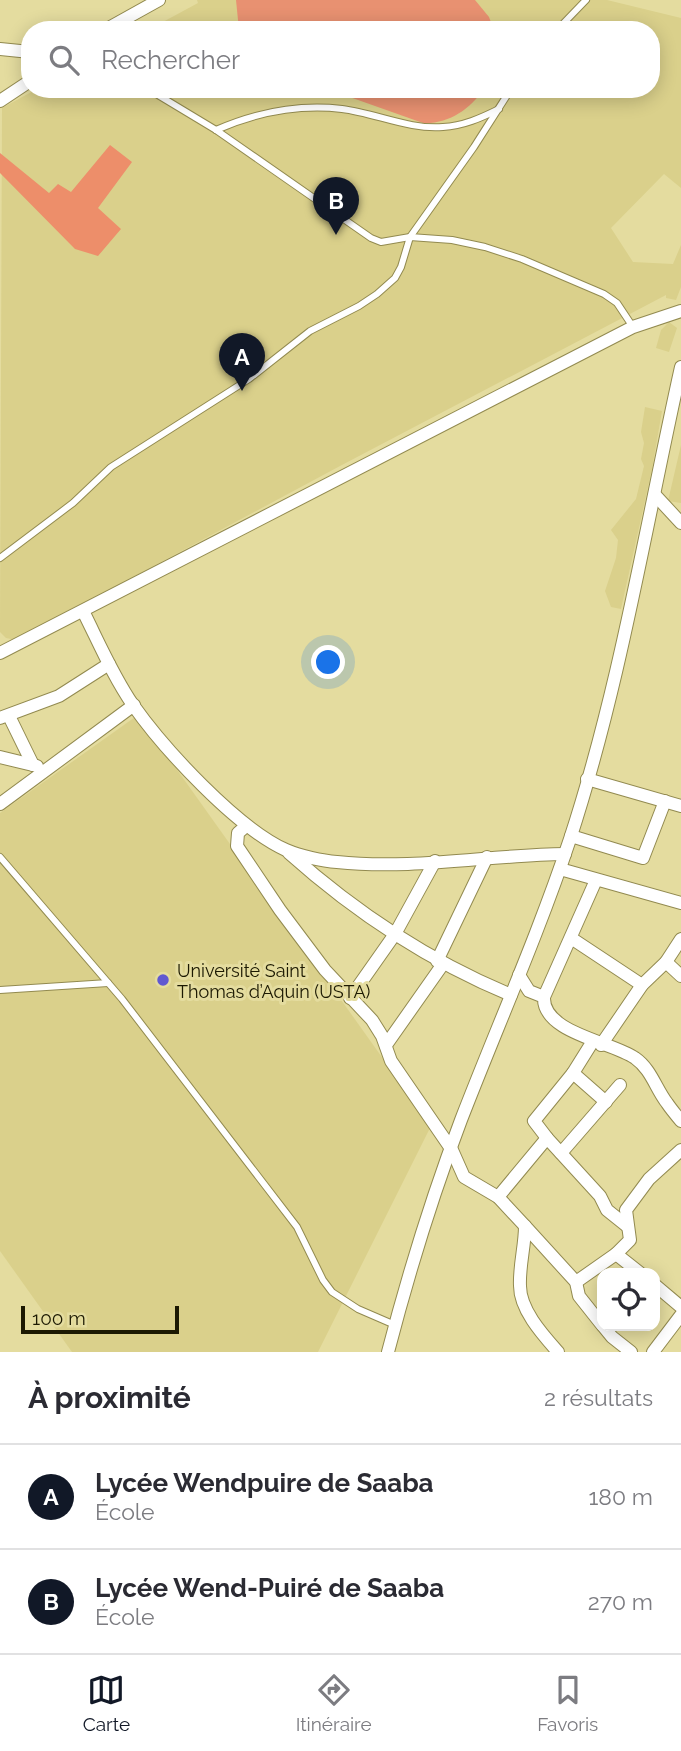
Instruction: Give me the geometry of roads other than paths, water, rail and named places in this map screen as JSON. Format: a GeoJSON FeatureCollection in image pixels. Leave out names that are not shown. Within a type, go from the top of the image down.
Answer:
{"type":"FeatureCollection","features":[{"type":"Feature","properties":{"kind":"street"},"geometry":{"type":"LineString","coordinates":[[121,21],[159,0]]}},
{"type":"Feature","properties":{"kind":"street"},"geometry":{"type":"LineString","coordinates":[[0,50],[21,51]]}},
{"type":"Feature","properties":{"kind":"street"},"geometry":{"type":"LineString","coordinates":[[0,101],[21,86]]}},
{"type":"Feature","properties":{"kind":"street"},"geometry":{"type":"LineString","coordinates":[[1,652],[633,327],[681,311]]}},
{"type":"Feature","properties":{"kind":"street"},"geometry":{"type":"LineString","coordinates":[[388,1352],[460,1124],[571,836],[596,750],[677,407],[681,367]]}},
{"type":"Feature","properties":{"kind":"street"},"geometry":{"type":"LineString","coordinates":[[656,496],[681,523]]}},
{"type":"Feature","properties":{"kind":"street"},"geometry":{"type":"LineString","coordinates":[[83,611],[108,664],[134,705],[182,764],[246,826],[286,850],[322,882],[440,962],[511,995]]}},
{"type":"Feature","properties":{"kind":"street"},"geometry":{"type":"LineString","coordinates":[[33,765],[4,717],[59,696],[108,664]]}},
{"type":"Feature","properties":{"kind":"street"},"geometry":{"type":"LineString","coordinates":[[0,804],[134,705]]}},
{"type":"Feature","properties":{"kind":"street"},"geometry":{"type":"LineString","coordinates":[[0,757],[47,770]]}},
{"type":"Feature","properties":{"kind":"street"},"geometry":{"type":"LineString","coordinates":[[587,779],[681,806]]}},
{"type":"Feature","properties":{"kind":"street"},"geometry":{"type":"LineString","coordinates":[[571,836],[643,858],[665,800]]}},
{"type":"Feature","properties":{"kind":"street"},"geometry":{"type":"LineString","coordinates":[[246,826],[237,835],[237,846],[303,940],[350,998],[372,1020],[386,1045],[391,1062],[452,1150],[464,1177],[498,1197],[576,1282],[579,1296],[597,1318]]}},
{"type":"Feature","properties":{"kind":"street"},"geometry":{"type":"LineString","coordinates":[[286,850],[336,862],[435,861],[565,854]]}},
{"type":"Feature","properties":{"kind":"street"},"geometry":{"type":"LineString","coordinates":[[386,1045],[440,962],[487,857]]}},
{"type":"Feature","properties":{"kind":"street"},"geometry":{"type":"LineString","coordinates":[[350,998],[395,933],[435,861]]}},
{"type":"Feature","properties":{"kind":"street"},"geometry":{"type":"LineString","coordinates":[[560,869],[681,903]]}},
{"type":"Feature","properties":{"kind":"street"},"geometry":{"type":"LineString","coordinates":[[596,880],[544,997],[543,1005],[551,1016],[568,1029],[635,1058],[651,1075],[666,1102],[681,1121]]}},
{"type":"Feature","properties":{"kind":"street"},"geometry":{"type":"LineString","coordinates":[[571,938],[642,985]]}},
{"type":"Feature","properties":{"kind":"street"},"geometry":{"type":"LineString","coordinates":[[627,1226],[607,1210],[600,1196],[534,1121],[642,985],[666,962],[681,939]]}},
{"type":"Feature","properties":{"kind":"street"},"geometry":{"type":"LineString","coordinates":[[666,962],[681,976]]}},
{"type":"Feature","properties":{"kind":"street"},"geometry":{"type":"LineString","coordinates":[[519,975],[529,991],[544,997]]}},
{"type":"Feature","properties":{"kind":"street"},"geometry":{"type":"LineString","coordinates":[[573,1073],[606,1102]]}},
{"type":"Feature","properties":{"kind":"street"},"geometry":{"type":"LineString","coordinates":[[561,1153],[620,1085]]}},
{"type":"Feature","properties":{"kind":"street"},"geometry":{"type":"LineString","coordinates":[[498,1197],[547,1138]]}},
{"type":"Feature","properties":{"kind":"street"},"geometry":{"type":"LineString","coordinates":[[576,1282],[616,1254],[629,1240],[626,1210],[649,1179],[681,1150]]}},
{"type":"Feature","properties":{"kind":"street"},"geometry":{"type":"LineString","coordinates":[[525,1226],[519,1285],[521,1296],[526,1310],[558,1352]]}},
{"type":"Feature","properties":{"kind":"street"},"geometry":{"type":"LineString","coordinates":[[616,1254],[634,1268]]}},
{"type":"Feature","properties":{"kind":"street"},"geometry":{"type":"LineString","coordinates":[[660,1289],[681,1307]]}},
{"type":"Feature","properties":{"kind":"street"},"geometry":{"type":"LineString","coordinates":[[653,1352],[681,1315]]}},
{"type":"Feature","properties":{"kind":"street"},"geometry":{"type":"LineString","coordinates":[[609,1331],[631,1352]]}},
{"type":"Feature","properties":{"kind":"lane"},"geometry":{"type":"LineString","coordinates":[[566,21],[586,0]]}},
{"type":"Feature","properties":{"kind":"lane"},"geometry":{"type":"LineString","coordinates":[[163,98],[216,130],[371,238],[381,242],[410,237],[452,240],[522,259],[604,294],[617,303],[633,327]]}},
{"type":"Feature","properties":{"kind":"lane"},"geometry":{"type":"LineString","coordinates":[[0,558],[73,503],[111,467],[249,379],[310,331],[377,294],[395,278],[410,237],[506,98]]}},
{"type":"Feature","properties":{"kind":"lane"},"geometry":{"type":"LineString","coordinates":[[216,130],[243,118],[287,109],[340,109],[418,126],[443,127],[469,122],[500,109]]}},
{"type":"Feature","properties":{"kind":"lane"},"geometry":{"type":"LineString","coordinates":[[0,857],[107,983],[297,1227],[323,1280],[332,1292],[358,1309],[395,1325]]}},
{"type":"Feature","properties":{"kind":"lane"},"geometry":{"type":"LineString","coordinates":[[0,990],[107,983]]}},
{"type":"Feature","properties":{"kind":"place","name":"Lycée Wend-Puiré de Saaba"},"geometry":{"type":"Point","coordinates":[336,235]}},
{"type":"Feature","properties":{"kind":"place","name":"Lycée Wendpuire de Saaba"},"geometry":{"type":"Point","coordinates":[242,391]}},
{"type":"Feature","properties":{"kind":"place","name":"Université Saint Thomas d’Aquin (USTA)"},"geometry":{"type":"Point","coordinates":[163,980]}}]}
